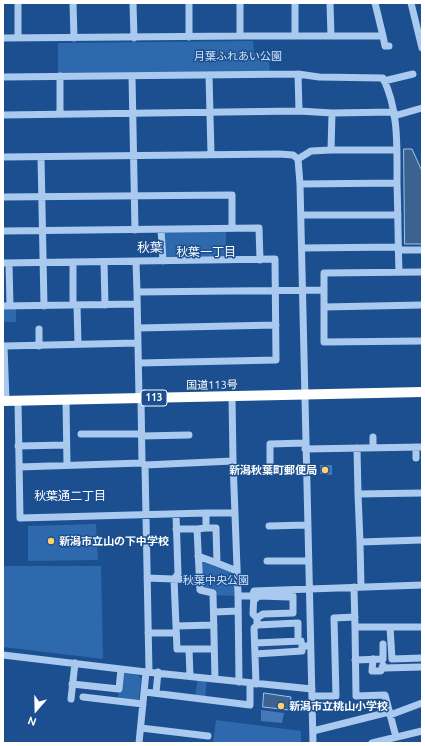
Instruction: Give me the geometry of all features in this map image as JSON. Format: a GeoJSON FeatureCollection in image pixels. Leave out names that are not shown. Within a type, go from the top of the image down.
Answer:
{"type":"FeatureCollection","features":[{"type":"Feature","properties":{"kind":"highway","name":"国道113号"},"geometry":{"type":"LineString","coordinates":[[4,401],[422,392]]}},
{"type":"Feature","properties":{"kind":"street"},"geometry":{"type":"LineString","coordinates":[[18,3],[18,38]]}},
{"type":"Feature","properties":{"kind":"street"},"geometry":{"type":"LineString","coordinates":[[73,3],[74,38]]}},
{"type":"Feature","properties":{"kind":"street"},"geometry":{"type":"LineString","coordinates":[[133,3],[134,38]]}},
{"type":"Feature","properties":{"kind":"street"},"geometry":{"type":"LineString","coordinates":[[189,3],[189,36]]}},
{"type":"Feature","properties":{"kind":"street"},"geometry":{"type":"LineString","coordinates":[[240,3],[240,36]]}},
{"type":"Feature","properties":{"kind":"street"},"geometry":{"type":"LineString","coordinates":[[294,3],[295,36]]}},
{"type":"Feature","properties":{"kind":"street"},"geometry":{"type":"LineString","coordinates":[[330,3],[331,36]]}},
{"type":"Feature","properties":{"kind":"street"},"geometry":{"type":"LineString","coordinates":[[376,3],[385,46],[389,46]]}},
{"type":"Feature","properties":{"kind":"street"},"geometry":{"type":"LineString","coordinates":[[411,3],[422,48]]}},
{"type":"Feature","properties":{"kind":"street"},"geometry":{"type":"LineString","coordinates":[[3,38],[383,36]]}},
{"type":"Feature","properties":{"kind":"street"},"geometry":{"type":"LineString","coordinates":[[298,74],[299,111]]}},
{"type":"Feature","properties":{"kind":"street"},"geometry":{"type":"LineString","coordinates":[[3,77],[298,74],[318,77],[382,78],[390,93],[394,114],[397,150],[399,272]]}},
{"type":"Feature","properties":{"kind":"street"},"geometry":{"type":"LineString","coordinates":[[384,81],[413,74]]}},
{"type":"Feature","properties":{"kind":"street"},"geometry":{"type":"LineString","coordinates":[[209,75],[211,154]]}},
{"type":"Feature","properties":{"kind":"street"},"geometry":{"type":"LineString","coordinates":[[60,76],[60,114]]}},
{"type":"Feature","properties":{"kind":"street"},"geometry":{"type":"LineString","coordinates":[[132,76],[135,230]]}},
{"type":"Feature","properties":{"kind":"street"},"geometry":{"type":"LineString","coordinates":[[3,115],[299,111],[394,114],[422,108]]}},
{"type":"Feature","properties":{"kind":"street"},"geometry":{"type":"LineString","coordinates":[[331,150],[332,113]]}},
{"type":"Feature","properties":{"kind":"street"},"geometry":{"type":"LineString","coordinates":[[298,159],[311,151],[397,150]]}},
{"type":"Feature","properties":{"kind":"street"},"geometry":{"type":"LineString","coordinates":[[3,157],[279,154],[293,155],[298,159],[302,248],[305,446],[313,743]]}},
{"type":"Feature","properties":{"kind":"street"},"geometry":{"type":"LineString","coordinates":[[41,157],[44,306]]}},
{"type":"Feature","properties":{"kind":"street"},"geometry":{"type":"LineString","coordinates":[[300,184],[398,182]]}},
{"type":"Feature","properties":{"kind":"street"},"geometry":{"type":"LineString","coordinates":[[3,197],[232,194],[232,228]]}},
{"type":"Feature","properties":{"kind":"street"},"geometry":{"type":"LineString","coordinates":[[301,216],[398,215]]}},
{"type":"Feature","properties":{"kind":"street"},"geometry":{"type":"LineString","coordinates":[[3,231],[259,228],[260,260]]}},
{"type":"Feature","properties":{"kind":"street"},"geometry":{"type":"LineString","coordinates":[[161,230],[163,262]]}},
{"type":"Feature","properties":{"kind":"street"},"geometry":{"type":"LineString","coordinates":[[302,248],[398,248],[422,250]]}},
{"type":"Feature","properties":{"kind":"street"},"geometry":{"type":"LineString","coordinates":[[137,304],[7,306],[6,263],[163,262],[275,259],[276,360],[139,363]]}},
{"type":"Feature","properties":{"kind":"street"},"geometry":{"type":"LineString","coordinates":[[73,262],[78,344]]}},
{"type":"Feature","properties":{"kind":"street"},"geometry":{"type":"LineString","coordinates":[[104,262],[105,305]]}},
{"type":"Feature","properties":{"kind":"street"},"geometry":{"type":"LineString","coordinates":[[136,262],[141,435],[146,515],[148,633],[148,671],[139,743]]}},
{"type":"Feature","properties":{"kind":"street"},"geometry":{"type":"LineString","coordinates":[[422,272],[324,273],[324,342],[422,341]]}},
{"type":"Feature","properties":{"kind":"street"},"geometry":{"type":"LineString","coordinates":[[137,292],[324,290]]}},
{"type":"Feature","properties":{"kind":"street"},"geometry":{"type":"LineString","coordinates":[[324,307],[422,306]]}},
{"type":"Feature","properties":{"kind":"street"},"geometry":{"type":"LineString","coordinates":[[138,328],[276,325]]}},
{"type":"Feature","properties":{"kind":"street"},"geometry":{"type":"LineString","coordinates":[[39,329],[39,346]]}},
{"type":"Feature","properties":{"kind":"street"},"geometry":{"type":"LineString","coordinates":[[4,401],[4,346],[138,343]]}},
{"type":"Feature","properties":{"kind":"street"},"geometry":{"type":"LineString","coordinates":[[232,396],[239,682]]}},
{"type":"Feature","properties":{"kind":"street"},"geometry":{"type":"LineString","coordinates":[[66,400],[66,465]]}},
{"type":"Feature","properties":{"kind":"street"},"geometry":{"type":"LineString","coordinates":[[18,401],[20,518],[235,512]]}},
{"type":"Feature","properties":{"kind":"street"},"geometry":{"type":"LineString","coordinates":[[81,434],[189,435]]}},
{"type":"Feature","properties":{"kind":"street"},"geometry":{"type":"LineString","coordinates":[[373,437],[373,448]]}},
{"type":"Feature","properties":{"kind":"street"},"geometry":{"type":"LineString","coordinates":[[270,467],[270,444],[357,448],[419,447],[416,458]]}},
{"type":"Feature","properties":{"kind":"street"},"geometry":{"type":"LineString","coordinates":[[18,446],[66,445]]}},
{"type":"Feature","properties":{"kind":"street"},"geometry":{"type":"LineString","coordinates":[[357,448],[360,542],[355,617],[356,696],[385,695],[390,713],[393,740]]}},
{"type":"Feature","properties":{"kind":"street"},"geometry":{"type":"LineString","coordinates":[[19,466],[233,461]]}},
{"type":"Feature","properties":{"kind":"street"},"geometry":{"type":"LineString","coordinates":[[358,494],[422,493]]}},
{"type":"Feature","properties":{"kind":"street"},"geometry":{"type":"LineString","coordinates":[[206,513],[206,528]]}},
{"type":"Feature","properties":{"kind":"street"},"geometry":{"type":"LineString","coordinates":[[176,514],[178,574],[174,579],[177,649],[214,649]]}},
{"type":"Feature","properties":{"kind":"street"},"geometry":{"type":"LineString","coordinates":[[269,526],[307,525]]}},
{"type":"Feature","properties":{"kind":"street"},"geometry":{"type":"LineString","coordinates":[[176,529],[216,528],[217,563]]}},
{"type":"Feature","properties":{"kind":"street"},"geometry":{"type":"LineString","coordinates":[[196,529],[200,590],[213,592],[215,679]]}},
{"type":"Feature","properties":{"kind":"street"},"geometry":{"type":"LineString","coordinates":[[360,542],[422,540]]}},
{"type":"Feature","properties":{"kind":"street"},"geometry":{"type":"LineString","coordinates":[[198,556],[237,571]]}},
{"type":"Feature","properties":{"kind":"street"},"geometry":{"type":"LineString","coordinates":[[267,561],[308,561]]}},
{"type":"Feature","properties":{"kind":"street"},"geometry":{"type":"LineString","coordinates":[[147,578],[199,580]]}},
{"type":"Feature","properties":{"kind":"street"},"geometry":{"type":"LineString","coordinates":[[254,600],[259,596],[309,589],[422,586]]}},
{"type":"Feature","properties":{"kind":"street"},"geometry":{"type":"LineString","coordinates":[[238,596],[252,596],[254,591]]}},
{"type":"Feature","properties":{"kind":"street"},"geometry":{"type":"LineString","coordinates":[[145,692],[250,705],[255,654],[254,628],[257,621],[262,614],[293,613],[293,596],[289,593],[254,591]]}},
{"type":"Feature","properties":{"kind":"street"},"geometry":{"type":"LineString","coordinates":[[254,591],[253,614],[257,621]]}},
{"type":"Feature","properties":{"kind":"street"},"geometry":{"type":"LineString","coordinates":[[214,612],[238,611]]}},
{"type":"Feature","properties":{"kind":"street"},"geometry":{"type":"LineString","coordinates":[[3,655],[253,683],[336,696],[334,618],[355,617]]}},
{"type":"Feature","properties":{"kind":"street"},"geometry":{"type":"LineString","coordinates":[[255,654],[302,651],[298,623],[257,621]]}},
{"type":"Feature","properties":{"kind":"street"},"geometry":{"type":"LineString","coordinates":[[148,633],[214,625]]}},
{"type":"Feature","properties":{"kind":"street"},"geometry":{"type":"LineString","coordinates":[[355,627],[422,627]]}},
{"type":"Feature","properties":{"kind":"street"},"geometry":{"type":"LineString","coordinates":[[390,627],[392,658],[422,658]]}},
{"type":"Feature","properties":{"kind":"street"},"geometry":{"type":"LineString","coordinates":[[255,643],[300,644],[310,646]]}},
{"type":"Feature","properties":{"kind":"street"},"geometry":{"type":"LineString","coordinates":[[381,672],[383,644]]}},
{"type":"Feature","properties":{"kind":"street"},"geometry":{"type":"LineString","coordinates":[[189,649],[190,676]]}},
{"type":"Feature","properties":{"kind":"street"},"geometry":{"type":"LineString","coordinates":[[373,659],[372,671],[381,672],[422,667]]}},
{"type":"Feature","properties":{"kind":"street"},"geometry":{"type":"LineString","coordinates":[[355,660],[382,659]]}},
{"type":"Feature","properties":{"kind":"street"},"geometry":{"type":"LineString","coordinates":[[71,700],[75,663]]}},
{"type":"Feature","properties":{"kind":"street"},"geometry":{"type":"LineString","coordinates":[[72,684],[119,690],[121,669]]}},
{"type":"Feature","properties":{"kind":"street"},"geometry":{"type":"LineString","coordinates":[[156,693],[158,672]]}},
{"type":"Feature","properties":{"kind":"street"},"geometry":{"type":"LineString","coordinates":[[83,696],[143,704]]}},
{"type":"Feature","properties":{"kind":"street"},"geometry":{"type":"LineString","coordinates":[[313,731],[390,713],[422,703]]}},
{"type":"Feature","properties":{"kind":"street"},"geometry":{"type":"LineString","coordinates":[[141,728],[208,736]]}},
{"type":"Feature","properties":{"kind":"street"},"geometry":{"type":"LineString","coordinates":[[372,743],[393,740],[422,731]]}},
{"type":"Feature","properties":{"kind":"green space","name":"月葉ふれあい公園"},"geometry":{"type":"Polygon","coordinates":[[[253,41],[254,53],[268,53],[270,72],[58,74],[58,43],[253,41]]]}},
{"type":"Feature","properties":{"kind":"green space"},"geometry":{"type":"Polygon","coordinates":[[[226,229],[226,260],[163,261],[161,230],[226,229]]]}},
{"type":"Feature","properties":{"kind":"green space"},"geometry":{"type":"Polygon","coordinates":[[[3,306],[16,306],[16,322],[3,322],[3,306]]]}},
{"type":"Feature","properties":{"kind":"green space"},"geometry":{"type":"Polygon","coordinates":[[[96,524],[98,560],[28,561],[28,526],[96,524]]]}},
{"type":"Feature","properties":{"kind":"green space","name":"秋葉中央公園"},"geometry":{"type":"Polygon","coordinates":[[[199,557],[236,571],[237,596],[212,595],[200,591],[199,557]]]}},
{"type":"Feature","properties":{"kind":"green space"},"geometry":{"type":"Polygon","coordinates":[[[3,566],[101,566],[103,659],[3,647],[3,566]]]}},
{"type":"Feature","properties":{"kind":"green space"},"geometry":{"type":"Polygon","coordinates":[[[120,673],[138,675],[141,679],[139,699],[135,702],[118,699],[120,673]]]}},
{"type":"Feature","properties":{"kind":"green space"},"geometry":{"type":"Polygon","coordinates":[[[198,677],[207,678],[205,699],[195,698],[198,677]]]}},
{"type":"Feature","properties":{"kind":"green space"},"geometry":{"type":"Polygon","coordinates":[[[216,720],[301,731],[301,743],[213,743],[216,720]]]}},
{"type":"Feature","properties":{"kind":"shaded area"},"geometry":{"type":"Polygon","coordinates":[[[404,149],[412,149],[422,171],[422,244],[405,244],[404,149]]]}},
{"type":"Feature","properties":{"kind":"shaded area"},"geometry":{"type":"Polygon","coordinates":[[[264,693],[291,697],[289,710],[263,707],[264,693]]]}},
{"type":"Feature","properties":{"kind":"building"},"geometry":{"type":"Polygon","coordinates":[[[320,465],[332,465],[332,475],[320,474],[320,465]]]}},
{"type":"Feature","properties":{"kind":"building"},"geometry":{"type":"Polygon","coordinates":[[[261,710],[284,713],[282,723],[261,721],[261,710]]]}},
{"type":"Feature","properties":{"kind":"place","name":"新潟秋葉町郵便局"},"geometry":{"type":"Point","coordinates":[325,470]}},
{"type":"Feature","properties":{"kind":"place","name":"新潟市立山の下中学校"},"geometry":{"type":"Point","coordinates":[51,541]}},
{"type":"Feature","properties":{"kind":"place","name":"新潟市立桃山小学校"},"geometry":{"type":"Point","coordinates":[281,706]}},
{"type":"Feature","properties":{"kind":"district","name":"秋葉"},"geometry":{"type":"Point","coordinates":[150,248]}},
{"type":"Feature","properties":{"kind":"district","name":"秋葉一丁目"},"geometry":{"type":"Point","coordinates":[206,252]}},
{"type":"Feature","properties":{"kind":"district","name":"秋葉通二丁目"},"geometry":{"type":"Point","coordinates":[70,496]}}]}
